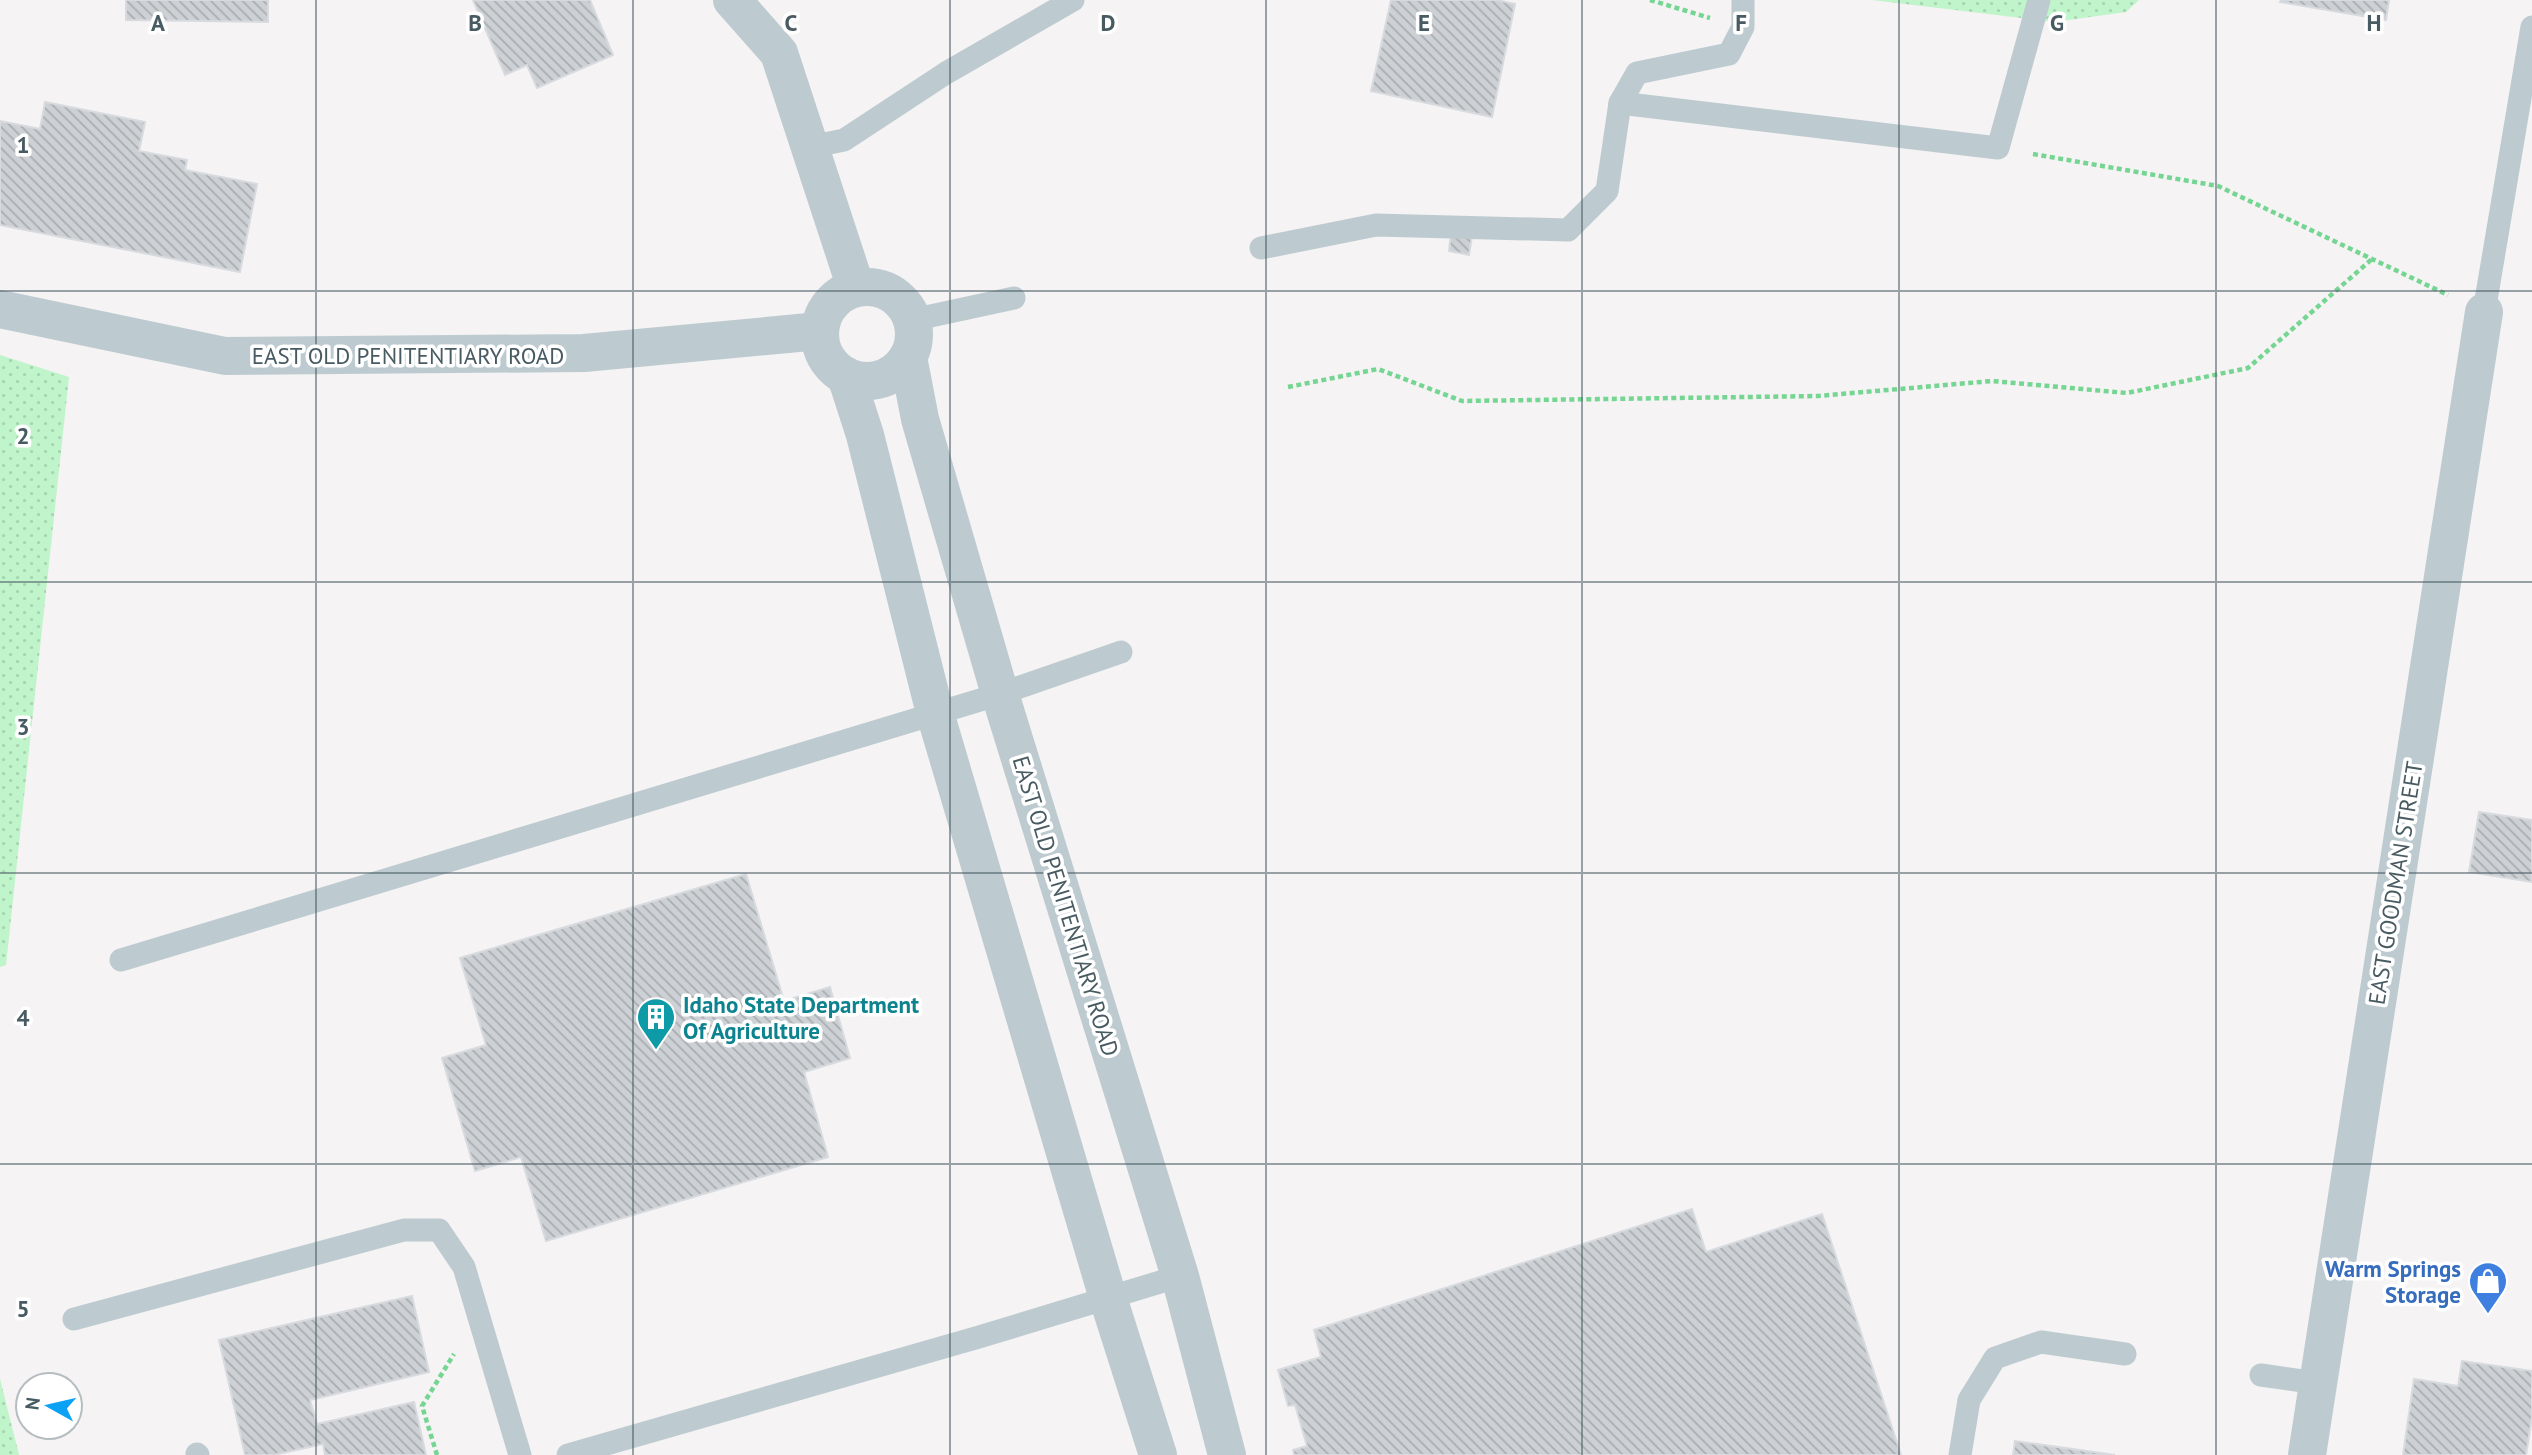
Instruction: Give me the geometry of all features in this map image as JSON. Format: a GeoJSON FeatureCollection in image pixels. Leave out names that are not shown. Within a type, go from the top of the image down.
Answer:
{"type":"FeatureCollection","features":[{"type":"Feature","properties":{"kind":"street"},"geometry":{"type":"LineString","coordinates":[[732,0],[779,53],[856,288]]}},
{"type":"Feature","properties":{"kind":"street"},"geometry":{"type":"LineString","coordinates":[[856,288],[884,290],[906,307],[910,338],[894,372],[874,381],[860,381],[835,369],[826,358],[820,331],[823,316],[831,303],[856,288]]}},
{"type":"Feature","properties":{"kind":"street","name":"EAST OLD PENITENTIARY ROAD"},"geometry":{"type":"LineString","coordinates":[[0,309],[225,356],[584,354],[820,331]]}},
{"type":"Feature","properties":{"kind":"street","name":"EAST GOODMAN STREET"},"geometry":{"type":"LineString","coordinates":[[2307,1455],[2484,312]]}},
{"type":"Feature","properties":{"kind":"street","name":"EAST OLD PENITENTIARY ROAD"},"geometry":{"type":"LineString","coordinates":[[910,338],[920,419],[1000,694],[1180,1276],[1227,1455]]}},
{"type":"Feature","properties":{"kind":"street"},"geometry":{"type":"LineString","coordinates":[[846,376],[865,435],[936,713],[1108,1298],[1157,1455]]}},
{"type":"Feature","properties":{"kind":"lane"},"geometry":{"type":"LineString","coordinates":[[810,147],[844,140],[946,73],[1073,0]]}},
{"type":"Feature","properties":{"kind":"lane"},"geometry":{"type":"LineString","coordinates":[[1261,248],[1376,225],[1568,230],[1607,191],[1620,103],[1637,73],[1729,54],[1743,27],[1743,0]]}},
{"type":"Feature","properties":{"kind":"lane"},"geometry":{"type":"LineString","coordinates":[[1620,103],[1998,148],[2039,0]]}},
{"type":"Feature","properties":{"kind":"lane"},"geometry":{"type":"LineString","coordinates":[[2484,312],[2532,27]]}},
{"type":"Feature","properties":{"kind":"lane"},"geometry":{"type":"LineString","coordinates":[[910,338],[1014,298]]}},
{"type":"Feature","properties":{"kind":"lane"},"geometry":{"type":"LineString","coordinates":[[121,960],[1000,694],[1121,652]]}},
{"type":"Feature","properties":{"kind":"lane"},"geometry":{"type":"LineString","coordinates":[[74,1319],[404,1230],[439,1230],[464,1267],[520,1455]]}},
{"type":"Feature","properties":{"kind":"lane"},"geometry":{"type":"LineString","coordinates":[[568,1455],[1180,1276]]}},
{"type":"Feature","properties":{"kind":"lane"},"geometry":{"type":"LineString","coordinates":[[1960,1455],[1969,1400],[1995,1357],[2041,1342],[2124,1354]]}},
{"type":"Feature","properties":{"kind":"lane"},"geometry":{"type":"LineString","coordinates":[[2260,1375],[2317,1383]]}},
{"type":"Feature","properties":{"kind":"path"},"geometry":{"type":"LineString","coordinates":[[1650,0],[1743,27]]}},
{"type":"Feature","properties":{"kind":"path"},"geometry":{"type":"LineString","coordinates":[[1998,148],[2218,186],[2484,312]]}},
{"type":"Feature","properties":{"kind":"path"},"geometry":{"type":"LineString","coordinates":[[1288,387],[1378,369],[1462,401],[1818,396],[1992,381],[2127,393],[2248,368],[2372,259]]}},
{"type":"Feature","properties":{"kind":"path"},"geometry":{"type":"LineString","coordinates":[[438,1455],[422,1406],[454,1354]]}},
{"type":"Feature","properties":{"kind":"green space"},"geometry":{"type":"Polygon","coordinates":[[[1872,0],[2139,0],[2126,12],[2054,22],[1872,0]]]}},
{"type":"Feature","properties":{"kind":"green space"},"geometry":{"type":"Polygon","coordinates":[[[0,355],[69,377],[6,965],[0,967],[0,355]]]}},
{"type":"Feature","properties":{"kind":"green space"},"geometry":{"type":"Polygon","coordinates":[[[0,1379],[19,1455],[0,1455],[0,1379]]]}},
{"type":"Feature","properties":{"kind":"building"},"geometry":{"type":"Polygon","coordinates":[[[126,0],[268,0],[268,22],[126,20],[126,0]]]}},
{"type":"Feature","properties":{"kind":"building"},"geometry":{"type":"Polygon","coordinates":[[[473,0],[590,0],[613,55],[537,88],[527,65],[505,75],[473,0]]]}},
{"type":"Feature","properties":{"kind":"building"},"geometry":{"type":"Polygon","coordinates":[[[1391,0],[1497,0],[1515,4],[1492,117],[1371,91],[1391,0]]]}},
{"type":"Feature","properties":{"kind":"building"},"geometry":{"type":"Polygon","coordinates":[[[2389,0],[2386,20],[2280,2],[2389,0]]]}},
{"type":"Feature","properties":{"kind":"building"},"geometry":{"type":"Polygon","coordinates":[[[45,102],[145,122],[139,151],[187,160],[185,170],[257,184],[240,272],[0,225],[0,121],[40,129],[45,102]]]}},
{"type":"Feature","properties":{"kind":"building"},"geometry":{"type":"Polygon","coordinates":[[[1451,232],[1472,236],[1469,255],[1449,251],[1451,232]]]}},
{"type":"Feature","properties":{"kind":"building"},"geometry":{"type":"Polygon","coordinates":[[[2479,812],[2532,820],[2532,882],[2469,872],[2479,812]]]}},
{"type":"Feature","properties":{"kind":"building","name":"Idaho State Department Of Agriculture"},"geometry":{"type":"Polygon","coordinates":[[[746,874],[784,1001],[830,987],[850,1058],[804,1072],[828,1157],[546,1241],[521,1157],[475,1171],[442,1058],[486,1045],[460,958],[746,874]]]}},
{"type":"Feature","properties":{"kind":"building"},"geometry":{"type":"Polygon","coordinates":[[[1692,1209],[1706,1252],[1822,1214],[1901,1455],[1294,1455],[1293,1450],[1307,1446],[1295,1405],[1288,1406],[1278,1370],[1321,1357],[1314,1330],[1692,1209]]]}},
{"type":"Feature","properties":{"kind":"building"},"geometry":{"type":"Polygon","coordinates":[[[412,1296],[429,1372],[310,1400],[317,1424],[414,1402],[426,1455],[325,1455],[323,1444],[274,1455],[245,1455],[219,1340],[412,1296]]]}},
{"type":"Feature","properties":{"kind":"building"},"geometry":{"type":"Polygon","coordinates":[[[2462,1361],[2532,1371],[2532,1417],[2526,1455],[2403,1455],[2414,1379],[2458,1386],[2462,1361]]]}},
{"type":"Feature","properties":{"kind":"building"},"geometry":{"type":"Polygon","coordinates":[[[2015,1441],[2115,1455],[2013,1455],[2015,1441]]]}},
{"type":"Feature","properties":{"kind":"place","name":"Idaho State Department Of Agriculture"},"geometry":{"type":"Point","coordinates":[656,1051]}},
{"type":"Feature","properties":{"kind":"place","name":"Warm Springs Storage"},"geometry":{"type":"Point","coordinates":[2488,1315]}}]}
